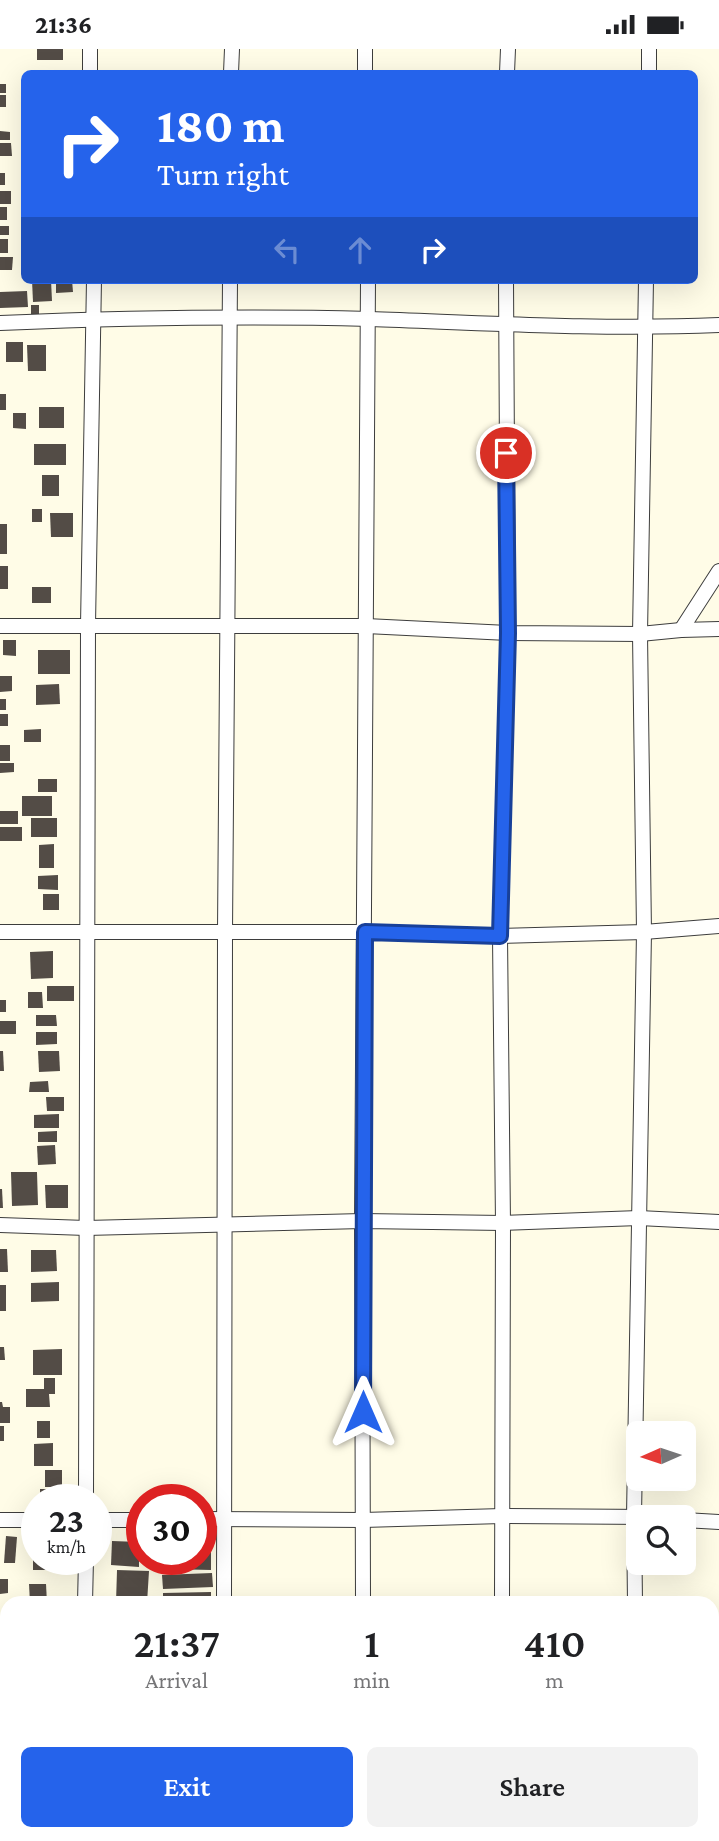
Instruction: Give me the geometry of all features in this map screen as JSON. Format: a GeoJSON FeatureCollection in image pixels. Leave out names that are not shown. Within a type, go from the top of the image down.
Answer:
{"type":"FeatureCollection","features":[{"type":"Feature","properties":{"kind":"street"},"geometry":{"type":"LineString","coordinates":[[90,49],[90,70]]}},
{"type":"Feature","properties":{"kind":"street"},"geometry":{"type":"LineString","coordinates":[[231,70],[232,49]]}},
{"type":"Feature","properties":{"kind":"street"},"geometry":{"type":"LineString","coordinates":[[365,49],[365,70]]}},
{"type":"Feature","properties":{"kind":"street"},"geometry":{"type":"LineString","coordinates":[[507,70],[508,49]]}},
{"type":"Feature","properties":{"kind":"street"},"geometry":{"type":"LineString","coordinates":[[649,49],[649,70]]}},
{"type":"Feature","properties":{"kind":"street"},"geometry":{"type":"LineString","coordinates":[[86,1484],[88,625],[94,284]]}},
{"type":"Feature","properties":{"kind":"street"},"geometry":{"type":"LineString","coordinates":[[224,1596],[230,284]]}},
{"type":"Feature","properties":{"kind":"street"},"geometry":{"type":"LineString","coordinates":[[363,1596],[362,1221],[368,284]]}},
{"type":"Feature","properties":{"kind":"street"},"geometry":{"type":"LineString","coordinates":[[502,1596],[503,1223],[500,936],[508,633],[506,284]]}},
{"type":"Feature","properties":{"kind":"street"},"geometry":{"type":"LineString","coordinates":[[634,1505],[644,932],[640,634],[646,284]]}},
{"type":"Feature","properties":{"kind":"street"},"geometry":{"type":"LineString","coordinates":[[0,323],[230,318],[369,319],[646,328],[719,325]]}},
{"type":"Feature","properties":{"kind":"street"},"geometry":{"type":"LineString","coordinates":[[681,630],[719,571]]}},
{"type":"Feature","properties":{"kind":"street"},"geometry":{"type":"LineString","coordinates":[[0,626],[366,626],[508,633],[640,634],[719,629]]}},
{"type":"Feature","properties":{"kind":"street"},"geometry":{"type":"LineString","coordinates":[[0,932],[365,932],[500,936],[644,932],[719,926]]}},
{"type":"Feature","properties":{"kind":"street"},"geometry":{"type":"LineString","coordinates":[[0,1226],[86,1228],[362,1221],[503,1223],[639,1218],[719,1222]]}},
{"type":"Feature","properties":{"kind":"street"},"geometry":{"type":"LineString","coordinates":[[217,1519],[626,1516]]}},
{"type":"Feature","properties":{"kind":"street"},"geometry":{"type":"LineString","coordinates":[[0,1520],[21,1520]]}},
{"type":"Feature","properties":{"kind":"street"},"geometry":{"type":"LineString","coordinates":[[696,1521],[719,1522]]}},
{"type":"Feature","properties":{"kind":"street"},"geometry":{"type":"LineString","coordinates":[[85,1596],[86,1575]]}},
{"type":"Feature","properties":{"kind":"street"},"geometry":{"type":"LineString","coordinates":[[635,1575],[635,1596]]}},
{"type":"Feature","properties":{"kind":"building"},"geometry":{"type":"Polygon","coordinates":[[[37,49],[63,49],[63,60],[37,60],[37,49]]]}},
{"type":"Feature","properties":{"kind":"building"},"geometry":{"type":"Polygon","coordinates":[[[0,84],[6,84],[6,93],[0,93],[0,84]]]}},
{"type":"Feature","properties":{"kind":"building"},"geometry":{"type":"Polygon","coordinates":[[[0,95],[6,95],[6,107],[0,107],[0,95]]]}},
{"type":"Feature","properties":{"kind":"building"},"geometry":{"type":"Polygon","coordinates":[[[0,131],[10,132],[10,140],[0,140],[0,131]]]}},
{"type":"Feature","properties":{"kind":"building"},"geometry":{"type":"Polygon","coordinates":[[[0,143],[11,143],[12,156],[0,156],[0,143]]]}},
{"type":"Feature","properties":{"kind":"building"},"geometry":{"type":"Polygon","coordinates":[[[0,173],[5,173],[5,185],[0,185],[0,173]]]}},
{"type":"Feature","properties":{"kind":"building"},"geometry":{"type":"Polygon","coordinates":[[[0,191],[11,191],[11,204],[0,204],[0,191]]]}},
{"type":"Feature","properties":{"kind":"building"},"geometry":{"type":"Polygon","coordinates":[[[0,207],[7,207],[7,220],[0,220],[0,207]]]}},
{"type":"Feature","properties":{"kind":"building"},"geometry":{"type":"Polygon","coordinates":[[[0,226],[9,226],[9,235],[0,235],[0,226]]]}},
{"type":"Feature","properties":{"kind":"building"},"geometry":{"type":"Polygon","coordinates":[[[0,239],[8,239],[8,253],[0,253],[0,239]]]}},
{"type":"Feature","properties":{"kind":"building"},"geometry":{"type":"Polygon","coordinates":[[[0,257],[13,257],[12,270],[0,270],[0,257]]]}},
{"type":"Feature","properties":{"kind":"building"},"geometry":{"type":"Polygon","coordinates":[[[32,284],[51,284],[52,301],[33,302],[32,284]]]}},
{"type":"Feature","properties":{"kind":"building"},"geometry":{"type":"Polygon","coordinates":[[[56,284],[72,284],[73,292],[56,293],[56,284]]]}},
{"type":"Feature","properties":{"kind":"building"},"geometry":{"type":"Polygon","coordinates":[[[27,291],[28,307],[0,308],[0,292],[27,291]]]}},
{"type":"Feature","properties":{"kind":"building"},"geometry":{"type":"Polygon","coordinates":[[[31,305],[39,305],[39,315],[31,316],[31,305]]]}},
{"type":"Feature","properties":{"kind":"building"},"geometry":{"type":"Polygon","coordinates":[[[6,342],[23,342],[23,362],[6,362],[6,342]]]}},
{"type":"Feature","properties":{"kind":"building"},"geometry":{"type":"Polygon","coordinates":[[[27,345],[46,345],[46,371],[28,371],[27,345]]]}},
{"type":"Feature","properties":{"kind":"building"},"geometry":{"type":"Polygon","coordinates":[[[0,394],[6,394],[6,410],[0,410],[0,394]]]}},
{"type":"Feature","properties":{"kind":"building"},"geometry":{"type":"Polygon","coordinates":[[[39,407],[64,407],[64,428],[39,428],[39,407]]]}},
{"type":"Feature","properties":{"kind":"building"},"geometry":{"type":"Polygon","coordinates":[[[13,413],[26,413],[26,429],[13,428],[13,413]]]}},
{"type":"Feature","properties":{"kind":"building"},"geometry":{"type":"Polygon","coordinates":[[[34,444],[66,444],[66,465],[34,465],[34,444]]]}},
{"type":"Feature","properties":{"kind":"building"},"geometry":{"type":"Polygon","coordinates":[[[42,475],[59,475],[59,496],[42,496],[42,475]]]}},
{"type":"Feature","properties":{"kind":"building"},"geometry":{"type":"Polygon","coordinates":[[[32,509],[42,509],[42,522],[32,522],[32,509]]]}},
{"type":"Feature","properties":{"kind":"building"},"geometry":{"type":"Polygon","coordinates":[[[50,513],[73,513],[73,537],[51,537],[50,513]]]}},
{"type":"Feature","properties":{"kind":"building"},"geometry":{"type":"Polygon","coordinates":[[[0,524],[7,524],[7,554],[0,554],[0,524]]]}},
{"type":"Feature","properties":{"kind":"building"},"geometry":{"type":"Polygon","coordinates":[[[0,566],[8,566],[8,589],[0,589],[0,566]]]}},
{"type":"Feature","properties":{"kind":"building"},"geometry":{"type":"Polygon","coordinates":[[[32,587],[51,587],[51,603],[32,603],[32,587]]]}},
{"type":"Feature","properties":{"kind":"building"},"geometry":{"type":"Polygon","coordinates":[[[3,640],[16,640],[16,656],[3,655],[3,640]]]}},
{"type":"Feature","properties":{"kind":"building"},"geometry":{"type":"Polygon","coordinates":[[[38,650],[70,650],[70,674],[38,674],[38,650]]]}},
{"type":"Feature","properties":{"kind":"building"},"geometry":{"type":"Polygon","coordinates":[[[0,676],[12,676],[12,691],[0,692],[0,676]]]}},
{"type":"Feature","properties":{"kind":"building"},"geometry":{"type":"Polygon","coordinates":[[[59,684],[60,704],[36,705],[36,685],[59,684]]]}},
{"type":"Feature","properties":{"kind":"building"},"geometry":{"type":"Polygon","coordinates":[[[0,699],[6,699],[6,710],[0,710],[0,699]]]}},
{"type":"Feature","properties":{"kind":"building"},"geometry":{"type":"Polygon","coordinates":[[[0,714],[8,714],[8,726],[0,726],[0,714]]]}},
{"type":"Feature","properties":{"kind":"building"},"geometry":{"type":"Polygon","coordinates":[[[41,729],[41,742],[24,742],[24,730],[41,729]]]}},
{"type":"Feature","properties":{"kind":"building"},"geometry":{"type":"Polygon","coordinates":[[[0,745],[10,745],[10,761],[0,761],[0,745]]]}},
{"type":"Feature","properties":{"kind":"building"},"geometry":{"type":"Polygon","coordinates":[[[0,763],[14,763],[14,772],[0,773],[0,763]]]}},
{"type":"Feature","properties":{"kind":"building"},"geometry":{"type":"Polygon","coordinates":[[[38,779],[57,779],[57,792],[38,792],[38,779]]]}},
{"type":"Feature","properties":{"kind":"building"},"geometry":{"type":"Polygon","coordinates":[[[22,796],[52,796],[52,816],[22,816],[22,796]]]}},
{"type":"Feature","properties":{"kind":"building"},"geometry":{"type":"Polygon","coordinates":[[[0,811],[18,811],[18,824],[0,824],[0,811]]]}},
{"type":"Feature","properties":{"kind":"building"},"geometry":{"type":"Polygon","coordinates":[[[31,818],[57,818],[57,837],[31,837],[31,818]]]}},
{"type":"Feature","properties":{"kind":"building"},"geometry":{"type":"Polygon","coordinates":[[[0,827],[22,827],[22,841],[0,841],[0,827]]]}},
{"type":"Feature","properties":{"kind":"building"},"geometry":{"type":"Polygon","coordinates":[[[54,844],[54,868],[39,868],[39,845],[54,844]]]}},
{"type":"Feature","properties":{"kind":"building"},"geometry":{"type":"Polygon","coordinates":[[[58,875],[58,890],[38,889],[38,876],[58,875]]]}},
{"type":"Feature","properties":{"kind":"building"},"geometry":{"type":"Polygon","coordinates":[[[43,894],[59,894],[59,910],[43,910],[43,894]]]}},
{"type":"Feature","properties":{"kind":"building"},"geometry":{"type":"Polygon","coordinates":[[[53,951],[53,978],[31,979],[30,952],[53,951]]]}},
{"type":"Feature","properties":{"kind":"building"},"geometry":{"type":"Polygon","coordinates":[[[47,986],[74,986],[74,1001],[47,1001],[47,986]]]}},
{"type":"Feature","properties":{"kind":"building"},"geometry":{"type":"Polygon","coordinates":[[[28,992],[42,992],[43,1008],[28,1008],[28,992]]]}},
{"type":"Feature","properties":{"kind":"building"},"geometry":{"type":"Polygon","coordinates":[[[0,1000],[6,1000],[6,1012],[0,1012],[0,1000]]]}},
{"type":"Feature","properties":{"kind":"building"},"geometry":{"type":"Polygon","coordinates":[[[36,1015],[56,1015],[57,1026],[36,1026],[36,1015]]]}},
{"type":"Feature","properties":{"kind":"building"},"geometry":{"type":"Polygon","coordinates":[[[0,1021],[16,1021],[16,1034],[0,1034],[0,1021]]]}},
{"type":"Feature","properties":{"kind":"building"},"geometry":{"type":"Polygon","coordinates":[[[36,1032],[57,1032],[57,1044],[36,1045],[36,1032]]]}},
{"type":"Feature","properties":{"kind":"building"},"geometry":{"type":"Polygon","coordinates":[[[0,1051],[3,1051],[4,1071],[0,1071],[0,1051]]]}},
{"type":"Feature","properties":{"kind":"building"},"geometry":{"type":"Polygon","coordinates":[[[38,1051],[59,1051],[60,1071],[39,1072],[38,1051]]]}},
{"type":"Feature","properties":{"kind":"building"},"geometry":{"type":"Polygon","coordinates":[[[48,1081],[49,1092],[29,1092],[30,1082],[48,1081]]]}},
{"type":"Feature","properties":{"kind":"building"},"geometry":{"type":"Polygon","coordinates":[[[46,1097],[64,1097],[64,1111],[47,1111],[46,1097]]]}},
{"type":"Feature","properties":{"kind":"building"},"geometry":{"type":"Polygon","coordinates":[[[59,1114],[59,1128],[34,1128],[34,1115],[59,1114]]]}},
{"type":"Feature","properties":{"kind":"building"},"geometry":{"type":"Polygon","coordinates":[[[57,1131],[57,1142],[38,1142],[38,1132],[57,1131]]]}},
{"type":"Feature","properties":{"kind":"building"},"geometry":{"type":"Polygon","coordinates":[[[55,1145],[56,1164],[38,1165],[37,1146],[55,1145]]]}},
{"type":"Feature","properties":{"kind":"building"},"geometry":{"type":"Polygon","coordinates":[[[11,1172],[37,1172],[38,1205],[12,1206],[11,1172]]]}},
{"type":"Feature","properties":{"kind":"building"},"geometry":{"type":"Polygon","coordinates":[[[45,1185],[68,1185],[68,1208],[46,1208],[45,1185]]]}},
{"type":"Feature","properties":{"kind":"building"},"geometry":{"type":"Polygon","coordinates":[[[2,1189],[3,1208],[0,1208],[2,1189]]]}},
{"type":"Feature","properties":{"kind":"building"},"geometry":{"type":"Polygon","coordinates":[[[0,1249],[7,1249],[8,1272],[0,1272],[0,1249]]]}},
{"type":"Feature","properties":{"kind":"building"},"geometry":{"type":"Polygon","coordinates":[[[31,1250],[56,1250],[57,1271],[31,1272],[31,1250]]]}},
{"type":"Feature","properties":{"kind":"building"},"geometry":{"type":"Polygon","coordinates":[[[59,1282],[59,1301],[31,1302],[31,1283],[59,1282]]]}},
{"type":"Feature","properties":{"kind":"building"},"geometry":{"type":"Polygon","coordinates":[[[0,1285],[6,1285],[6,1311],[0,1311],[0,1285]]]}},
{"type":"Feature","properties":{"kind":"building"},"geometry":{"type":"Polygon","coordinates":[[[0,1347],[4,1347],[5,1360],[0,1360],[0,1347]]]}},
{"type":"Feature","properties":{"kind":"building"},"geometry":{"type":"Polygon","coordinates":[[[62,1349],[62,1375],[33,1375],[33,1350],[62,1349]]]}},
{"type":"Feature","properties":{"kind":"building"},"geometry":{"type":"Polygon","coordinates":[[[44,1378],[55,1378],[55,1394],[49,1394],[50,1407],[26,1407],[26,1389],[44,1389],[44,1378]]]}},
{"type":"Feature","properties":{"kind":"building"},"geometry":{"type":"Polygon","coordinates":[[[0,1402],[3,1407],[10,1407],[10,1423],[0,1423],[0,1402]]]}},
{"type":"Feature","properties":{"kind":"building"},"geometry":{"type":"Polygon","coordinates":[[[37,1421],[50,1421],[50,1438],[37,1438],[37,1421]]]}},
{"type":"Feature","properties":{"kind":"building"},"geometry":{"type":"Polygon","coordinates":[[[0,1426],[4,1426],[4,1441],[0,1441],[0,1426]]]}},
{"type":"Feature","properties":{"kind":"building"},"geometry":{"type":"Polygon","coordinates":[[[53,1443],[53,1466],[34,1466],[34,1444],[53,1443]]]}},
{"type":"Feature","properties":{"kind":"building"},"geometry":{"type":"Polygon","coordinates":[[[45,1470],[62,1470],[62,1484],[45,1484],[45,1470]]]}},
{"type":"Feature","properties":{"kind":"building"},"geometry":{"type":"Polygon","coordinates":[[[6,1536],[17,1537],[15,1563],[4,1563],[6,1536]]]}},
{"type":"Feature","properties":{"kind":"building"},"geometry":{"type":"Polygon","coordinates":[[[112,1541],[126,1542],[126,1566],[112,1565],[112,1541]]]}},
{"type":"Feature","properties":{"kind":"building"},"geometry":{"type":"Polygon","coordinates":[[[117,1570],[126,1570],[126,1575],[149,1575],[147,1596],[116,1596],[117,1570]]]}},
{"type":"Feature","properties":{"kind":"building"},"geometry":{"type":"Polygon","coordinates":[[[162,1575],[212,1575],[213,1587],[163,1589],[162,1575]]]}},
{"type":"Feature","properties":{"kind":"building"},"geometry":{"type":"Polygon","coordinates":[[[0,1579],[8,1579],[8,1593],[0,1594],[0,1579]]]}},
{"type":"Feature","properties":{"kind":"building"},"geometry":{"type":"Polygon","coordinates":[[[29,1584],[46,1584],[47,1596],[30,1596],[29,1584]]]}},
{"type":"Feature","properties":{"kind":"building"},"geometry":{"type":"Polygon","coordinates":[[[211,1592],[211,1596],[163,1596],[163,1593],[211,1592]]]}},
{"type":"Feature","properties":{"kind":"route"},"geometry":{"type":"LineString","coordinates":[[363,1412],[365,932],[500,936],[508,633],[506,453]]}}]}
